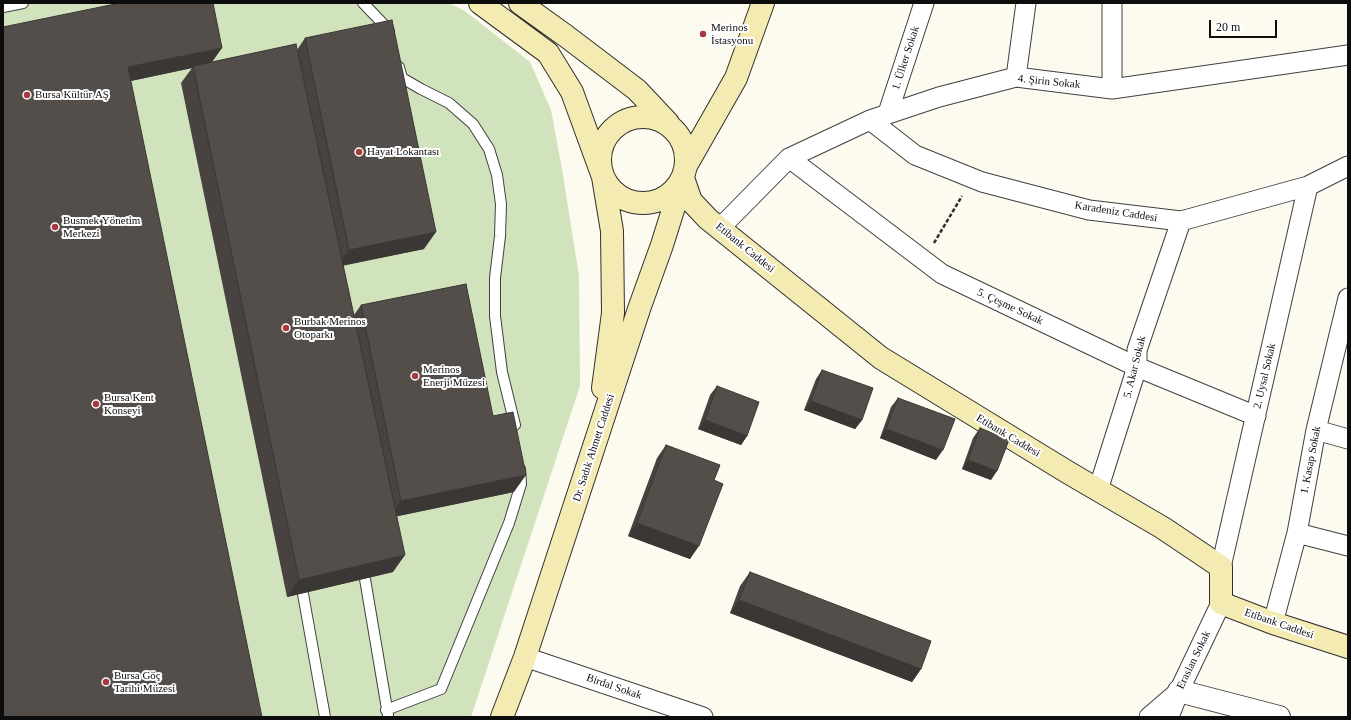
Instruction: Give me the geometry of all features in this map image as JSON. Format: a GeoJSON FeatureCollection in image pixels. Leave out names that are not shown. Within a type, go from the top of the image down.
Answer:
{"type":"FeatureCollection","features":[{"type":"Feature","properties":{"kind":"main road"},"geometry":{"type":"LineString","coordinates":[[480,3],[548,53],[572,92],[603,177],[610,189],[622,198],[635,203],[649,203],[663,198],[675,190],[685,171],[686,149],[680,136],[637,90],[520,3]]}},
{"type":"Feature","properties":{"kind":"main road","name":"Dr. Sadık Ahmet Caddesi"},"geometry":{"type":"LineString","coordinates":[[502,717],[525,657],[639,309],[662,245],[685,171],[736,78],[763,3]]}},
{"type":"Feature","properties":{"kind":"main road"},"geometry":{"type":"LineString","coordinates":[[597,439],[613,313],[612,231],[600,163],[601,148],[607,135],[616,125],[629,118],[643,116],[657,118],[670,125]]}},
{"type":"Feature","properties":{"kind":"main road","name":"Etibank Caddesi"},"geometry":{"type":"LineString","coordinates":[[685,171],[691,201],[708,218],[881,358],[1163,528],[1221,566]]}},
{"type":"Feature","properties":{"kind":"main road"},"geometry":{"type":"LineString","coordinates":[[1221,566],[1221,603]]}},
{"type":"Feature","properties":{"kind":"main road","name":"Etibank Caddesi"},"geometry":{"type":"LineString","coordinates":[[1221,603],[1273,623],[1348,648]]}},
{"type":"Feature","properties":{"kind":"street","name":"1. Ülker Sokak"},"geometry":{"type":"LineString","coordinates":[[888,114],[924,3]]}},
{"type":"Feature","properties":{"kind":"street"},"geometry":{"type":"LineString","coordinates":[[1016,77],[1026,3]]}},
{"type":"Feature","properties":{"kind":"street"},"geometry":{"type":"LineString","coordinates":[[1112,3],[1112,89]]}},
{"type":"Feature","properties":{"kind":"street","name":"4. Şirin Sokak"},"geometry":{"type":"LineString","coordinates":[[720,228],[789,158],[870,120],[939,97],[1016,77],[1112,89],[1348,55]]}},
{"type":"Feature","properties":{"kind":"street","name":"Karadeniz Caddesi"},"geometry":{"type":"LineString","coordinates":[[870,120],[915,155],[982,182],[1089,210],[1181,221],[1308,186],[1348,166]]}},
{"type":"Feature","properties":{"kind":"street","name":"5. Çeşme Sokak"},"geometry":{"type":"LineString","coordinates":[[789,158],[942,274],[1137,367],[1256,416]]}},
{"type":"Feature","properties":{"kind":"street","name":"2. Uysal Sokak"},"geometry":{"type":"LineString","coordinates":[[1221,566],[1308,186]]}},
{"type":"Feature","properties":{"kind":"street","name":"5. Akar Sokak"},"geometry":{"type":"LineString","coordinates":[[1098,490],[1137,367],[1137,350],[1181,221]]}},
{"type":"Feature","properties":{"kind":"street","name":"1. Kasap Sokak"},"geometry":{"type":"LineString","coordinates":[[1273,623],[1297,533],[1316,430],[1344,333],[1348,298]]}},
{"type":"Feature","properties":{"kind":"street"},"geometry":{"type":"LineString","coordinates":[[1316,430],[1348,439]]}},
{"type":"Feature","properties":{"kind":"street"},"geometry":{"type":"LineString","coordinates":[[1297,533],[1348,546]]}},
{"type":"Feature","properties":{"kind":"street","name":"Eraslan Sokak"},"geometry":{"type":"LineString","coordinates":[[1169,717],[1179,691],[1221,603]]}},
{"type":"Feature","properties":{"kind":"street","name":"Birdal Sokak"},"geometry":{"type":"LineString","coordinates":[[525,657],[697,716]]}},
{"type":"Feature","properties":{"kind":"street"},"geometry":{"type":"LineString","coordinates":[[1149,717],[1179,691],[1279,717]]}},
{"type":"Feature","properties":{"kind":"lane"},"geometry":{"type":"LineString","coordinates":[[3,7],[22,3]]}},
{"type":"Feature","properties":{"kind":"lane"},"geometry":{"type":"LineString","coordinates":[[363,3],[388,29],[392,43]]}},
{"type":"Feature","properties":{"kind":"lane"},"geometry":{"type":"LineString","coordinates":[[396,57],[402,78],[449,103],[473,124],[489,149],[497,175],[501,204],[500,236],[495,278],[495,316],[502,372],[517,430],[517,438]]}},
{"type":"Feature","properties":{"kind":"lane"},"geometry":{"type":"LineString","coordinates":[[365,579],[388,714],[441,689],[509,523],[521,484],[519,459]]}},
{"type":"Feature","properties":{"kind":"lane"},"geometry":{"type":"LineString","coordinates":[[303,594],[325,717]]}},
{"type":"Feature","properties":{"kind":"path"},"geometry":{"type":"LineString","coordinates":[[924,261],[973,178]]}},
{"type":"Feature","properties":{"kind":"green space"},"geometry":{"type":"Polygon","coordinates":[[[3,3],[449,3],[465,11],[530,62],[551,110],[579,276],[580,386],[471,717],[3,717],[3,3]]]}},
{"type":"Feature","properties":{"kind":"building"},"geometry":{"type":"Polygon","coordinates":[[[120,3],[213,3],[222,48],[128,67],[262,717],[3,717],[3,27],[120,3]]]}},
{"type":"Feature","properties":{"kind":"building","name":"Hayat Lokantası"},"geometry":{"type":"Polygon","coordinates":[[[392,20],[436,232],[349,250],[305,38],[392,20]]]}},
{"type":"Feature","properties":{"kind":"building","name":"Burbak Merinos Otoparkı"},"geometry":{"type":"Polygon","coordinates":[[[296,44],[405,555],[299,580],[193,66],[296,44]]]}},
{"type":"Feature","properties":{"kind":"building","name":"Merinos Enerji Müzesi"},"geometry":{"type":"Polygon","coordinates":[[[466,284],[493,416],[513,412],[526,475],[401,501],[361,305],[466,284]]]}},
{"type":"Feature","properties":{"kind":"building"},"geometry":{"type":"Polygon","coordinates":[[[822,370],[873,388],[862,420],[811,401],[822,370]]]}},
{"type":"Feature","properties":{"kind":"building"},"geometry":{"type":"Polygon","coordinates":[[[717,386],[759,402],[747,436],[705,420],[717,386]]]}},
{"type":"Feature","properties":{"kind":"building"},"geometry":{"type":"Polygon","coordinates":[[[898,398],[955,419],[943,450],[886,429],[898,398]]]}},
{"type":"Feature","properties":{"kind":"building"},"geometry":{"type":"Polygon","coordinates":[[[980,428],[1009,440],[997,471],[968,460],[980,428]]]}},
{"type":"Feature","properties":{"kind":"building"},"geometry":{"type":"Polygon","coordinates":[[[666,445],[720,465],[714,480],[723,484],[699,546],[637,523],[666,445]]]}},
{"type":"Feature","properties":{"kind":"building"},"geometry":{"type":"Polygon","coordinates":[[[750,572],[931,641],[921,669],[739,600],[750,572]]]}},
{"type":"Feature","properties":{"kind":"place","name":"Merinos İstasyonu"},"geometry":{"type":"Point","coordinates":[703,34]}},
{"type":"Feature","properties":{"kind":"place","name":"Bursa Kültür AŞ"},"geometry":{"type":"Point","coordinates":[27,95]}},
{"type":"Feature","properties":{"kind":"place","name":"Hayat Lokantası"},"geometry":{"type":"Point","coordinates":[359,152]}},
{"type":"Feature","properties":{"kind":"place","name":"Busmek Yönetim Merkezi"},"geometry":{"type":"Point","coordinates":[55,227]}},
{"type":"Feature","properties":{"kind":"place","name":"Burbak Merinos Otoparkı"},"geometry":{"type":"Point","coordinates":[286,328]}},
{"type":"Feature","properties":{"kind":"place","name":"Merinos Enerji Müzesi"},"geometry":{"type":"Point","coordinates":[415,376]}},
{"type":"Feature","properties":{"kind":"place","name":"Bursa Kent Konseyi"},"geometry":{"type":"Point","coordinates":[96,404]}},
{"type":"Feature","properties":{"kind":"place","name":"Bursa Göç Tarihi Müzesi"},"geometry":{"type":"Point","coordinates":[106,682]}}]}
